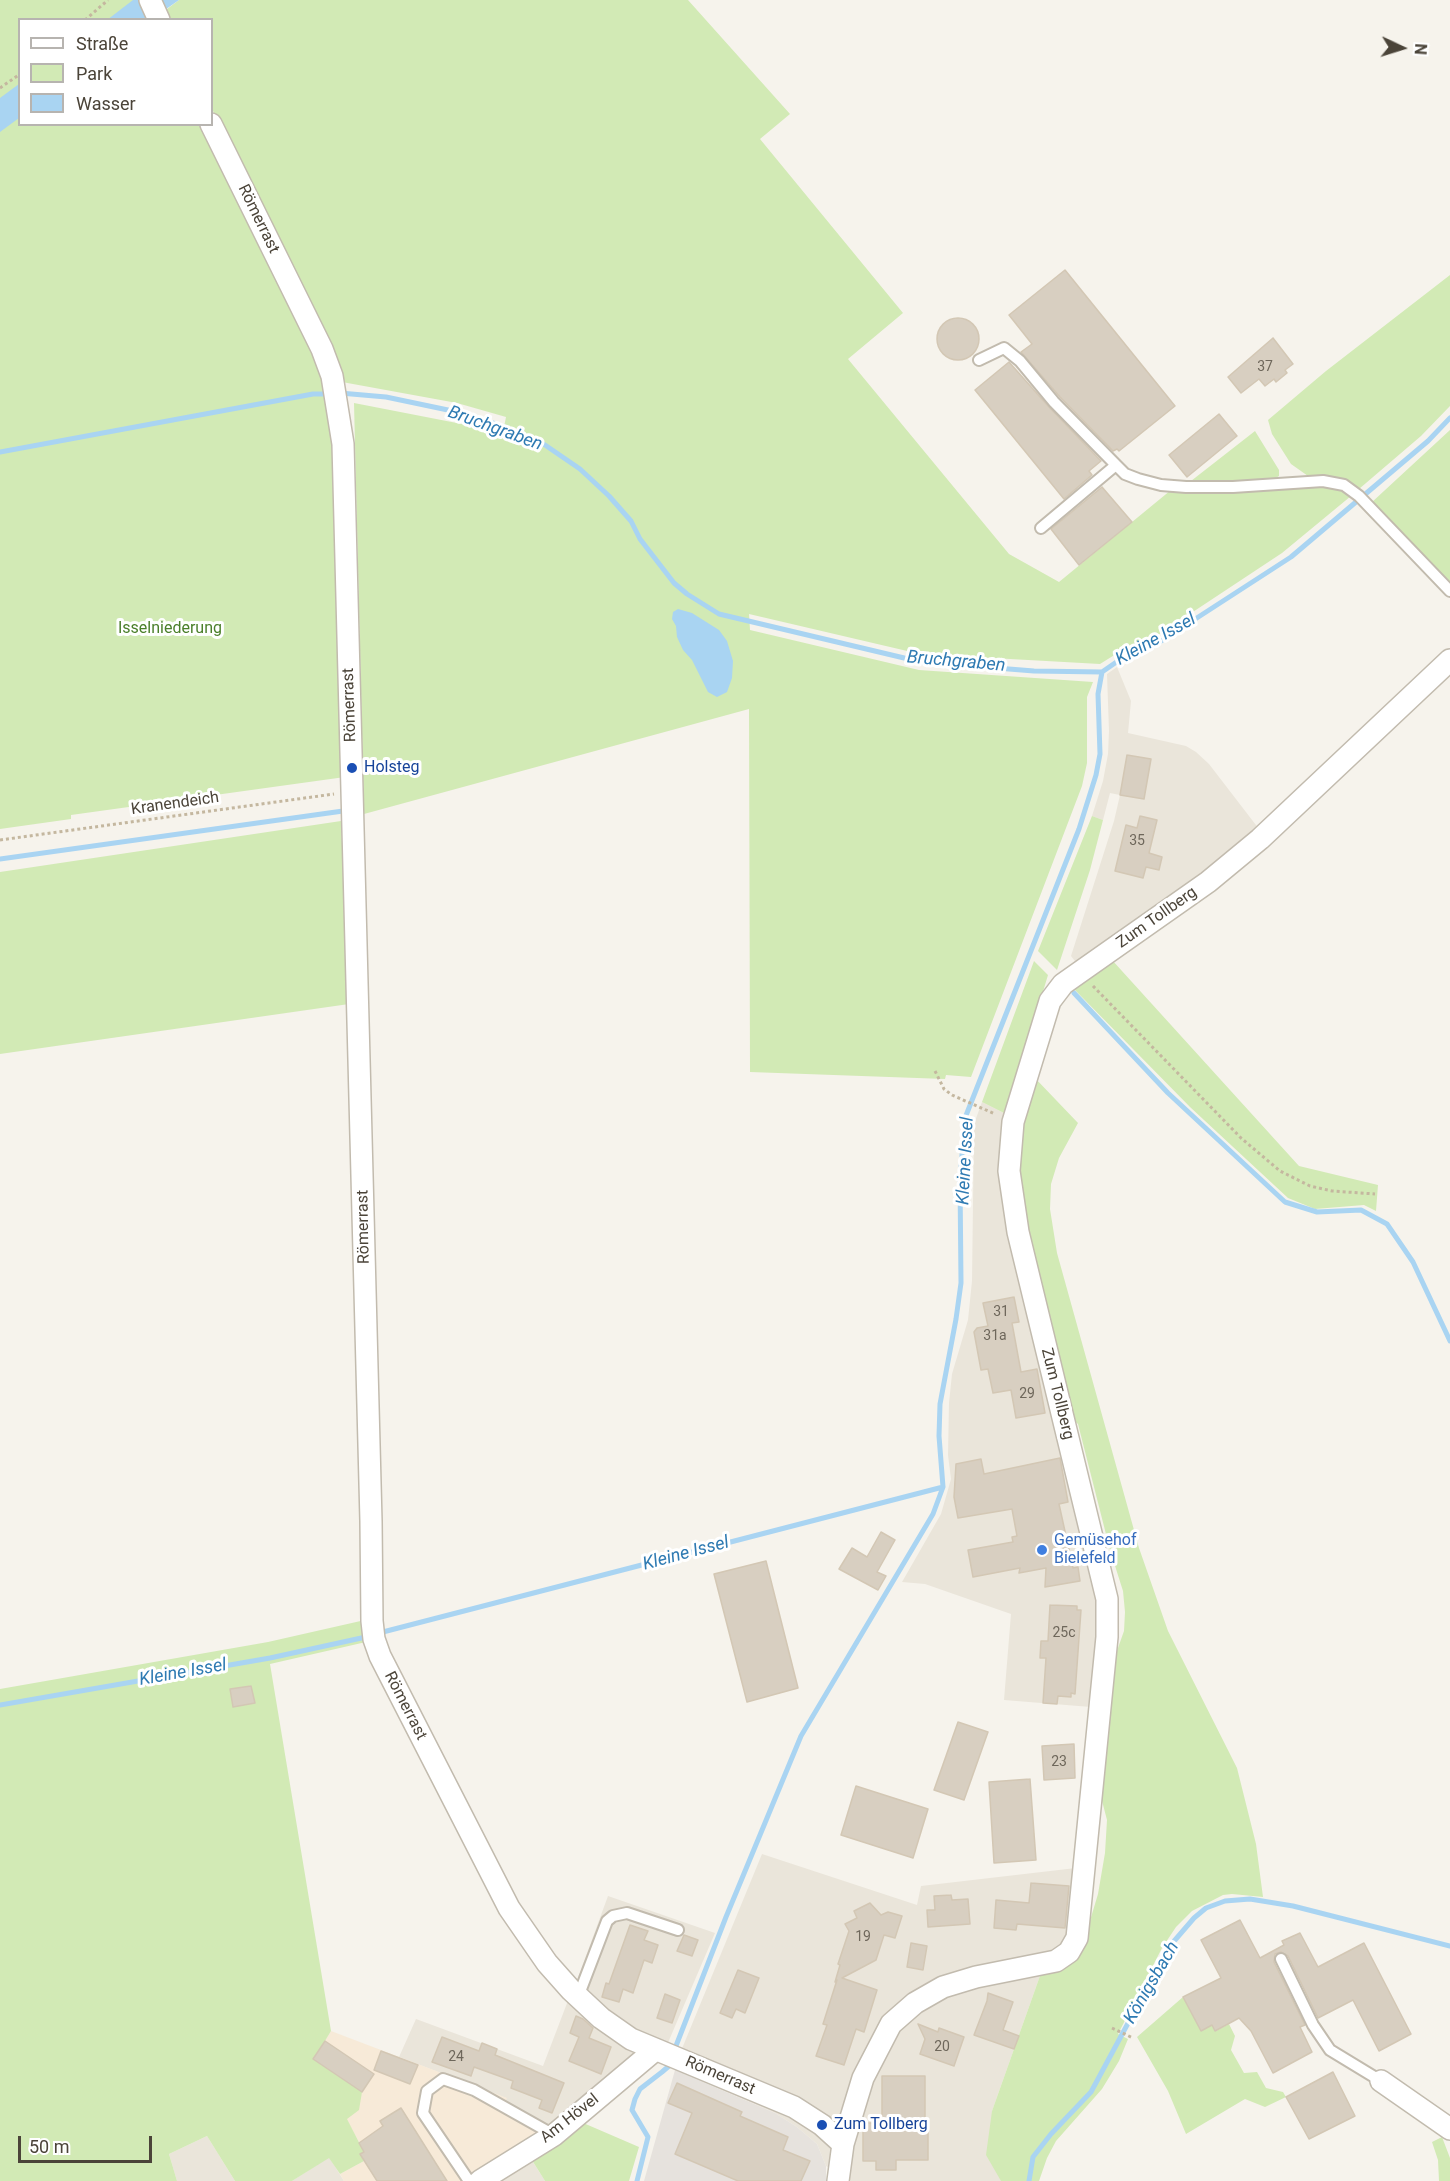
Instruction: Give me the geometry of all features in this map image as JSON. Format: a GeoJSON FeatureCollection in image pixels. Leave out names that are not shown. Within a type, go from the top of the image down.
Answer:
{"type":"FeatureCollection","features":[{"type":"Feature","properties":{"kind":"street"},"geometry":{"type":"LineString","coordinates":[[150,0],[158,18]]}},
{"type":"Feature","properties":{"kind":"street","name":"Römerrast"},"geometry":{"type":"LineString","coordinates":[[212,126],[322,349],[332,376],[338,407],[343,455],[353,791],[374,1639],[380,1656],[509,1908],[547,1963],[578,1997],[620,2032],[794,2108],[822,2125],[843,2144]]}},
{"type":"Feature","properties":{"kind":"street","name":"Zum Tollberg"},"geometry":{"type":"LineString","coordinates":[[838,2181],[843,2144],[863,2078],[891,2024],[915,2002],[943,1987],[976,1977],[1056,1961],[1069,1952],[1077,1938],[1107,1637],[1107,1599],[1018,1232],[1009,1172],[1013,1122],[1050,1001],[1064,984],[1208,882],[1251,846],[1450,660]]}},
{"type":"Feature","properties":{"kind":"street","name":"Am Hövel"},"geometry":{"type":"LineString","coordinates":[[480,2181],[554,2135],[667,2054]]}},
{"type":"Feature","properties":{"kind":"street"},"geometry":{"type":"LineString","coordinates":[[1381,2081],[1450,2129]]}},
{"type":"Feature","properties":{"kind":"lane"},"geometry":{"type":"LineString","coordinates":[[979,360],[1004,348],[1020,361],[1054,402],[1116,465],[1131,476],[1161,485],[1186,487],[1233,487],[1323,481],[1344,485],[1361,499],[1450,591]]}},
{"type":"Feature","properties":{"kind":"lane"},"geometry":{"type":"LineString","coordinates":[[1041,528],[1116,465]]}},
{"type":"Feature","properties":{"kind":"lane"},"geometry":{"type":"LineString","coordinates":[[578,1997],[608,1921],[613,1916],[627,1913],[678,1930]]}},
{"type":"Feature","properties":{"kind":"lane"},"geometry":{"type":"LineString","coordinates":[[1281,1959],[1313,2025],[1330,2050],[1381,2081]]}},
{"type":"Feature","properties":{"kind":"lane"},"geometry":{"type":"LineString","coordinates":[[468,2181],[423,2113],[427,2091],[443,2079],[474,2090],[554,2135]]}},
{"type":"Feature","properties":{"kind":"path"},"geometry":{"type":"LineString","coordinates":[[87,18],[108,0]]}},
{"type":"Feature","properties":{"kind":"path"},"geometry":{"type":"LineString","coordinates":[[0,88],[18,75]]}},
{"type":"Feature","properties":{"kind":"path","name":"Kranendeich"},"geometry":{"type":"LineString","coordinates":[[0,840],[353,791]]}},
{"type":"Feature","properties":{"kind":"path"},"geometry":{"type":"LineString","coordinates":[[1080,972],[1241,1138],[1281,1171],[1310,1186],[1332,1191],[1375,1194]]}},
{"type":"Feature","properties":{"kind":"path"},"geometry":{"type":"LineString","coordinates":[[934,1071],[944,1089],[980,1107]]}},
{"type":"Feature","properties":{"kind":"path"},"geometry":{"type":"LineString","coordinates":[[1112,2028],[1131,2037]]}},
{"type":"Feature","properties":{"kind":"shaded area"},"geometry":{"type":"Polygon","coordinates":[[[1117,667],[1131,701],[1128,733],[1186,746],[1196,752],[1209,764],[1259,829],[1245,842],[1078,965],[1071,956],[1114,821],[1120,795],[1110,793],[1103,820],[1092,816],[1103,781],[1108,754],[1107,674],[1117,667]]]}},
{"type":"Feature","properties":{"kind":"shaded area"},"geometry":{"type":"Polygon","coordinates":[[[982,1102],[1006,1114],[1098,1596],[1099,1622],[1091,1707],[1004,1700],[1011,1614],[925,1584],[902,1582],[941,1514],[951,1479],[948,1455],[949,1403],[952,1374],[968,1320],[972,1281],[974,1124],[982,1102]]]}},
{"type":"Feature","properties":{"kind":"shaded area"},"geometry":{"type":"Polygon","coordinates":[[[762,1854],[917,1905],[921,1886],[1076,1868],[1067,1943],[1041,1973],[992,2111],[1001,2181],[851,2181],[826,2166],[817,2144],[797,2127],[775,2113],[675,2070],[762,1854]]]}},
{"type":"Feature","properties":{"kind":"shaded area"},"geometry":{"type":"Polygon","coordinates":[[[608,1896],[715,1933],[667,2045],[622,2025],[576,1983],[608,1896]]]}},
{"type":"Feature","properties":{"kind":"shaded area"},"geometry":{"type":"Polygon","coordinates":[[[569,1998],[633,2048],[633,2056],[552,2128],[502,2109],[506,2098],[399,2057],[416,2019],[543,2066],[569,1998]]]}},
{"type":"Feature","properties":{"kind":"shaded area"},"geometry":{"type":"Polygon","coordinates":[[[331,2031],[507,2098],[502,2109],[552,2128],[468,2181],[344,2181],[340,2174],[364,2161],[360,2154],[364,2151],[313,2059],[331,2031]]]}},
{"type":"Feature","properties":{"kind":"shaded area"},"geometry":{"type":"Polygon","coordinates":[[[675,2070],[775,2113],[797,2127],[817,2144],[826,2166],[826,2181],[644,2181],[675,2070]]]}},
{"type":"Feature","properties":{"kind":"shaded area"},"geometry":{"type":"Polygon","coordinates":[[[207,2136],[235,2181],[177,2181],[169,2154],[207,2136]]]}},
{"type":"Feature","properties":{"kind":"shaded area"},"geometry":{"type":"Polygon","coordinates":[[[526,2151],[545,2181],[484,2181],[526,2151]]]}},
{"type":"Feature","properties":{"kind":"shaded area"},"geometry":{"type":"Polygon","coordinates":[[[329,2157],[344,2181],[292,2181],[329,2157]]]}},
{"type":"Feature","properties":{"kind":"green space","name":"Isselniederung"},"geometry":{"type":"Polygon","coordinates":[[[0,0],[145,0],[154,18],[18,18],[18,126],[204,126],[332,392],[345,777],[71,815],[71,819],[0,829],[0,0]]]}},
{"type":"Feature","properties":{"kind":"green space"},"geometry":{"type":"Polygon","coordinates":[[[179,0],[688,0],[790,114],[760,139],[903,313],[848,359],[1009,554],[1059,582],[1171,490],[1324,486],[1351,496],[1282,553],[1149,641],[1124,649],[1100,664],[920,654],[749,614],[750,630],[919,670],[1093,682],[1087,697],[1087,763],[1082,786],[971,1077],[946,1075],[945,1079],[750,1072],[749,709],[364,814],[354,403],[503,432],[506,417],[457,403],[342,382],[315,315],[213,111],[213,18],[166,18],[163,12],[179,0]]]}},
{"type":"Feature","properties":{"kind":"green space"},"geometry":{"type":"Polygon","coordinates":[[[1450,275],[1450,406],[1421,436],[1359,489],[1347,480],[1332,476],[1308,476],[1291,464],[1272,434],[1268,420],[1326,371],[1450,275]]]}},
{"type":"Feature","properties":{"kind":"green space"},"geometry":{"type":"Polygon","coordinates":[[[1450,430],[1450,585],[1371,503],[1450,430]]]}},
{"type":"Feature","properties":{"kind":"green space"},"geometry":{"type":"Polygon","coordinates":[[[1255,431],[1279,470],[1279,476],[1274,479],[1201,483],[1191,481],[1255,431]]]}},
{"type":"Feature","properties":{"kind":"green space"},"geometry":{"type":"Polygon","coordinates":[[[1092,816],[1103,820],[1090,870],[1057,970],[1038,951],[1092,816]]]}},
{"type":"Feature","properties":{"kind":"green space"},"geometry":{"type":"Polygon","coordinates":[[[341,821],[349,1004],[0,1054],[0,872],[341,821]]]}},
{"type":"Feature","properties":{"kind":"green space"},"geometry":{"type":"Polygon","coordinates":[[[1112,960],[1299,1166],[1378,1185],[1376,1211],[1364,1205],[1315,1209],[1288,1198],[1190,1107],[1073,988],[1112,960]]]}},
{"type":"Feature","properties":{"kind":"green space"},"geometry":{"type":"Polygon","coordinates":[[[1034,961],[1048,975],[1006,1114],[982,1102],[1034,961]]]}},
{"type":"Feature","properties":{"kind":"green space"},"geometry":{"type":"Polygon","coordinates":[[[1034,1077],[1078,1123],[1059,1158],[1051,1184],[1050,1209],[1057,1253],[1139,1548],[1168,1631],[1237,1768],[1256,1844],[1263,1897],[1223,1895],[1192,1911],[1176,1927],[1162,1948],[1118,2034],[1128,2039],[1119,2061],[1102,2089],[1056,2141],[1039,2181],[1001,2181],[986,2155],[992,2111],[1041,1973],[1061,1967],[1080,1954],[1098,1894],[1105,1853],[1107,1820],[1100,1793],[1113,1662],[1124,1631],[1125,1612],[1123,1591],[1110,1550],[1078,1424],[1071,1418],[1025,1231],[1015,1164],[1020,1125],[1034,1077]]]}},
{"type":"Feature","properties":{"kind":"green space"},"geometry":{"type":"Polygon","coordinates":[[[365,1620],[366,1642],[270,1664],[331,2031],[314,2059],[362,2092],[359,2110],[347,2119],[364,2152],[361,2155],[364,2161],[340,2174],[329,2158],[292,2181],[235,2181],[207,2136],[169,2154],[177,2181],[0,2181],[0,1689],[268,1642],[365,1620]]]}},
{"type":"Feature","properties":{"kind":"green space"},"geometry":{"type":"Polygon","coordinates":[[[1183,1997],[1201,2031],[1212,2025],[1216,2031],[1229,2024],[1235,2036],[1231,2050],[1244,2073],[1257,2072],[1266,2088],[1283,2092],[1286,2097],[1265,2107],[1245,2099],[1186,2134],[1168,2091],[1137,2037],[1183,1997]]]}},
{"type":"Feature","properties":{"kind":"green space"},"geometry":{"type":"Polygon","coordinates":[[[581,2122],[639,2147],[629,2181],[545,2181],[530,2157],[581,2122]]]}},
{"type":"Feature","properties":{"kind":"green space"},"geometry":{"type":"Polygon","coordinates":[[[1442,2137],[1450,2158],[1450,2181],[1439,2181],[1438,2160],[1432,2142],[1442,2137]]]}},
{"type":"Feature","properties":{"kind":"water"},"geometry":{"type":"Polygon","coordinates":[[[133,0],[179,0],[153,18],[110,18],[133,0]]]}},
{"type":"Feature","properties":{"kind":"water"},"geometry":{"type":"Polygon","coordinates":[[[18,85],[18,119],[0,132],[0,98],[18,85]]]}},
{"type":"Feature","properties":{"kind":"water"},"geometry":{"type":"Polygon","coordinates":[[[678,609],[692,613],[719,630],[727,641],[733,661],[732,678],[727,692],[717,697],[708,692],[692,660],[683,650],[672,619],[673,612],[678,609]]]}},
{"type":"Feature","properties":{"kind":"building"},"geometry":{"type":"Polygon","coordinates":[[[1065,270],[1175,406],[1119,451],[1117,449],[1113,451],[1060,397],[1021,352],[1032,344],[1009,315],[1065,270]]]}},
{"type":"Feature","properties":{"kind":"building"},"geometry":{"type":"Polygon","coordinates":[[[958,318],[973,324],[979,339],[973,354],[958,360],[943,354],[937,339],[943,324],[958,318]]]}},
{"type":"Feature","properties":{"kind":"building"},"geometry":{"type":"Polygon","coordinates":[[[1273,338],[1293,364],[1285,370],[1287,373],[1276,382],[1274,379],[1265,386],[1259,379],[1241,393],[1228,377],[1273,338]]]}},
{"type":"Feature","properties":{"kind":"building"},"geometry":{"type":"Polygon","coordinates":[[[1009,362],[1101,461],[1089,471],[1092,475],[1064,499],[975,390],[1009,362]]]}},
{"type":"Feature","properties":{"kind":"building"},"geometry":{"type":"Polygon","coordinates":[[[1219,414],[1237,436],[1187,477],[1169,455],[1219,414]]]}},
{"type":"Feature","properties":{"kind":"building"},"geometry":{"type":"Polygon","coordinates":[[[1102,487],[1132,522],[1079,565],[1051,529],[1102,487]]]}},
{"type":"Feature","properties":{"kind":"building"},"geometry":{"type":"Polygon","coordinates":[[[1127,755],[1151,759],[1144,799],[1120,795],[1127,755]]]}},
{"type":"Feature","properties":{"kind":"building"},"geometry":{"type":"Polygon","coordinates":[[[1140,816],[1157,820],[1149,853],[1162,857],[1159,870],[1146,867],[1143,878],[1115,871],[1126,825],[1137,828],[1140,816]]]}},
{"type":"Feature","properties":{"kind":"building"},"geometry":{"type":"Polygon","coordinates":[[[1014,1297],[1019,1322],[1012,1323],[1021,1372],[1037,1369],[1045,1413],[1016,1418],[1011,1390],[993,1393],[988,1369],[981,1370],[974,1332],[977,1328],[988,1326],[983,1303],[1014,1297]]]}},
{"type":"Feature","properties":{"kind":"building"},"geometry":{"type":"Polygon","coordinates":[[[1060,1458],[1068,1502],[1059,1504],[1073,1568],[1078,1567],[1080,1581],[1045,1587],[1046,1568],[1019,1573],[1020,1568],[973,1577],[968,1550],[1013,1542],[1012,1537],[1017,1536],[1012,1509],[958,1518],[954,1497],[956,1464],[981,1459],[984,1474],[1060,1458]]]}},
{"type":"Feature","properties":{"kind":"building"},"geometry":{"type":"Polygon","coordinates":[[[881,1532],[895,1540],[877,1572],[886,1576],[878,1590],[839,1569],[852,1548],[867,1557],[881,1532]]]}},
{"type":"Feature","properties":{"kind":"building"},"geometry":{"type":"Polygon","coordinates":[[[766,1561],[798,1688],[747,1702],[714,1574],[766,1561]]]}},
{"type":"Feature","properties":{"kind":"building"},"geometry":{"type":"Polygon","coordinates":[[[1050,1605],[1077,1606],[1077,1610],[1081,1610],[1075,1694],[1071,1693],[1071,1697],[1058,1696],[1057,1704],[1043,1703],[1046,1658],[1040,1658],[1041,1641],[1048,1641],[1050,1605]]]}},
{"type":"Feature","properties":{"kind":"building"},"geometry":{"type":"Polygon","coordinates":[[[251,1686],[255,1703],[233,1707],[230,1689],[251,1686]]]}},
{"type":"Feature","properties":{"kind":"building"},"geometry":{"type":"Polygon","coordinates":[[[958,1722],[988,1732],[964,1800],[934,1790],[958,1722]]]}},
{"type":"Feature","properties":{"kind":"building"},"geometry":{"type":"Polygon","coordinates":[[[1074,1744],[1075,1778],[1044,1780],[1042,1746],[1074,1744]]]}},
{"type":"Feature","properties":{"kind":"building"},"geometry":{"type":"Polygon","coordinates":[[[1030,1779],[1036,1860],[994,1863],[989,1782],[1030,1779]]]}},
{"type":"Feature","properties":{"kind":"building"},"geometry":{"type":"Polygon","coordinates":[[[856,1786],[928,1809],[913,1858],[841,1835],[856,1786]]]}},
{"type":"Feature","properties":{"kind":"building"},"geometry":{"type":"Polygon","coordinates":[[[1031,1883],[1069,1886],[1065,1928],[1017,1924],[1016,1930],[994,1928],[996,1900],[1029,1903],[1031,1883]]]}},
{"type":"Feature","properties":{"kind":"building"},"geometry":{"type":"Polygon","coordinates":[[[951,1895],[952,1900],[968,1899],[970,1924],[928,1927],[927,1910],[935,1910],[934,1896],[951,1895]]]}},
{"type":"Feature","properties":{"kind":"building"},"geometry":{"type":"Polygon","coordinates":[[[870,1903],[881,1915],[888,1912],[902,1916],[895,1938],[884,1935],[876,1960],[842,1978],[877,1990],[864,2032],[856,2029],[844,2065],[816,2056],[827,2025],[823,2024],[849,1931],[845,1924],[857,1918],[854,1911],[870,1903]]]}},
{"type":"Feature","properties":{"kind":"building"},"geometry":{"type":"Polygon","coordinates":[[[1240,1920],[1260,1958],[1284,1945],[1282,1941],[1300,1933],[1318,1967],[1364,1943],[1411,2034],[1379,2051],[1353,2000],[1318,2018],[1288,1956],[1281,1952],[1275,1954],[1274,1962],[1305,2025],[1300,2027],[1312,2052],[1273,2073],[1251,2031],[1239,2018],[1215,2031],[1212,2025],[1201,2031],[1183,1997],[1221,1978],[1201,1940],[1240,1920]]]}},
{"type":"Feature","properties":{"kind":"building"},"geometry":{"type":"Polygon","coordinates":[[[630,1925],[648,1931],[644,1940],[658,1945],[652,1963],[644,1960],[633,1993],[623,1989],[619,2002],[602,1997],[606,1983],[609,1984],[630,1925]]]}},
{"type":"Feature","properties":{"kind":"building"},"geometry":{"type":"Polygon","coordinates":[[[684,1935],[698,1940],[692,1956],[677,1951],[684,1935]]]}},
{"type":"Feature","properties":{"kind":"building"},"geometry":{"type":"Polygon","coordinates":[[[911,1943],[927,1946],[923,1970],[907,1967],[911,1943]]]}},
{"type":"Feature","properties":{"kind":"building"},"geometry":{"type":"Polygon","coordinates":[[[738,1970],[759,1978],[745,2013],[736,2009],[732,2018],[720,2013],[738,1970]]]}},
{"type":"Feature","properties":{"kind":"building"},"geometry":{"type":"Polygon","coordinates":[[[988,1993],[1013,2002],[1003,2030],[1019,2036],[1014,2049],[974,2035],[988,1993]]]}},
{"type":"Feature","properties":{"kind":"building"},"geometry":{"type":"Polygon","coordinates":[[[665,1994],[680,2000],[672,2023],[657,2018],[665,1994]]]}},
{"type":"Feature","properties":{"kind":"building"},"geometry":{"type":"Polygon","coordinates":[[[576,2016],[593,2028],[589,2038],[611,2047],[601,2074],[569,2061],[579,2037],[570,2033],[576,2016]]]}},
{"type":"Feature","properties":{"kind":"building"},"geometry":{"type":"Polygon","coordinates":[[[918,2024],[938,2032],[939,2028],[964,2037],[954,2066],[920,2054],[925,2039],[918,2024]]]}},
{"type":"Feature","properties":{"kind":"building"},"geometry":{"type":"Polygon","coordinates":[[[442,2037],[479,2051],[482,2043],[497,2049],[495,2055],[564,2083],[552,2113],[539,2108],[542,2100],[511,2088],[513,2081],[474,2067],[471,2076],[432,2062],[442,2037]]]}},
{"type":"Feature","properties":{"kind":"building"},"geometry":{"type":"Polygon","coordinates":[[[325,2041],[374,2074],[362,2092],[313,2059],[325,2041]]]}},
{"type":"Feature","properties":{"kind":"building"},"geometry":{"type":"Polygon","coordinates":[[[381,2051],[418,2065],[410,2084],[374,2070],[381,2051]]]}},
{"type":"Feature","properties":{"kind":"building"},"geometry":{"type":"Polygon","coordinates":[[[1333,2072],[1355,2116],[1309,2139],[1286,2097],[1333,2072]]]}},
{"type":"Feature","properties":{"kind":"building"},"geometry":{"type":"Polygon","coordinates":[[[882,2076],[925,2076],[928,2160],[896,2160],[896,2170],[876,2170],[876,2161],[863,2161],[863,2123],[882,2123],[882,2076]]]}},
{"type":"Feature","properties":{"kind":"building"},"geometry":{"type":"Polygon","coordinates":[[[677,2083],[742,2112],[740,2116],[788,2137],[783,2150],[810,2161],[801,2181],[738,2181],[675,2154],[692,2113],[668,2103],[677,2083]]]}},
{"type":"Feature","properties":{"kind":"building"},"geometry":{"type":"Polygon","coordinates":[[[401,2108],[447,2181],[377,2181],[360,2154],[364,2152],[359,2143],[383,2126],[380,2121],[401,2108]]]}},
{"type":"Feature","properties":{"kind":"waterway","name":"Bruchgraben"},"geometry":{"type":"LineString","coordinates":[[340,393],[386,397],[467,414],[505,427],[545,445],[580,469],[609,496],[631,521],[640,539],[674,583],[719,614],[921,662],[1034,671],[1102,672]]}},
{"type":"Feature","properties":{"kind":"waterway","name":"Bruchgraben"},"geometry":{"type":"LineString","coordinates":[[0,452],[313,394],[331,394]]}},
{"type":"Feature","properties":{"kind":"waterway","name":"Kleine Issel"},"geometry":{"type":"LineString","coordinates":[[379,1633],[943,1487],[939,1436],[940,1404],[961,1283],[960,1180],[965,1118],[1079,829],[1096,775],[1100,754],[1098,694],[1102,672],[1128,654],[1152,647],[1291,557],[1428,441],[1450,418]]}},
{"type":"Feature","properties":{"kind":"waterway"},"geometry":{"type":"LineString","coordinates":[[0,859],[343,811]]}},
{"type":"Feature","properties":{"kind":"waterway"},"geometry":{"type":"LineString","coordinates":[[1074,993],[1168,1093],[1285,1202],[1317,1212],[1361,1210],[1387,1224],[1413,1262],[1450,1341]]}},
{"type":"Feature","properties":{"kind":"waterway"},"geometry":{"type":"LineString","coordinates":[[674,2051],[726,1917],[801,1736],[933,1514],[943,1487]]}},
{"type":"Feature","properties":{"kind":"waterway","name":"Kleine Issel"},"geometry":{"type":"LineString","coordinates":[[0,1705],[270,1658],[366,1637]]}},
{"type":"Feature","properties":{"kind":"waterway","name":"Königsbach"},"geometry":{"type":"LineString","coordinates":[[1029,2181],[1033,2157],[1051,2134],[1091,2092],[1169,1947],[1194,1918],[1206,1908],[1225,1901],[1250,1899],[1293,1906],[1450,1946]]}},
{"type":"Feature","properties":{"kind":"waterway"},"geometry":{"type":"LineString","coordinates":[[637,2181],[648,2137],[632,2110],[635,2099],[640,2089],[669,2066],[671,2060]]}},
{"type":"Feature","properties":{"kind":"place","name":"Holsteg"},"geometry":{"type":"Point","coordinates":[352,768]}},
{"type":"Feature","properties":{"kind":"place","name":"Gemüsehof Bielefeld"},"geometry":{"type":"Point","coordinates":[1042,1550]}},
{"type":"Feature","properties":{"kind":"place","name":"Zum Tollberg"},"geometry":{"type":"Point","coordinates":[822,2125]}}]}
